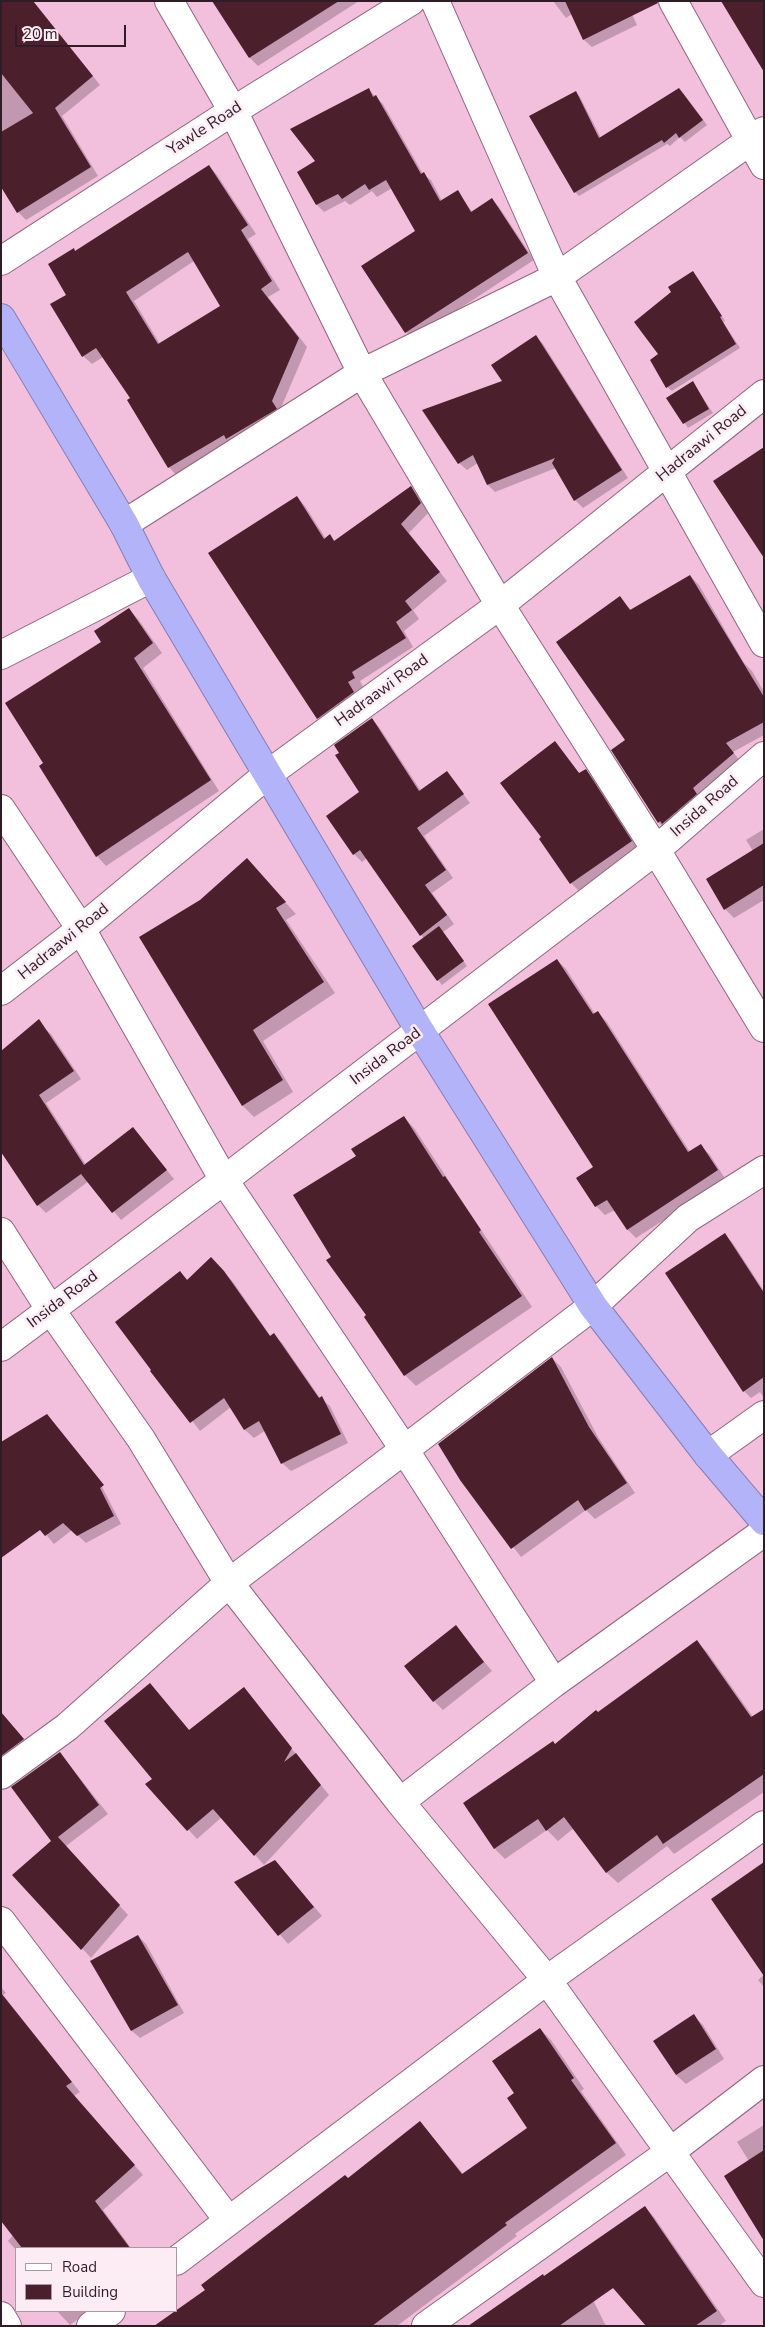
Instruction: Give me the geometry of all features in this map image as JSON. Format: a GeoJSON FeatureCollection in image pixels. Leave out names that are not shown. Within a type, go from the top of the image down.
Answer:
{"type":"FeatureCollection","features":[{"type":"Feature","properties":{"kind":"highway"},"geometry":{"type":"LineString","coordinates":[[1,318],[124,524],[151,578],[420,1031],[593,1306],[708,1455],[764,1521]]}},
{"type":"Feature","properties":{"kind":"street"},"geometry":{"type":"LineString","coordinates":[[169,1],[233,111],[362,373],[500,605],[656,850],[764,1028]]}},
{"type":"Feature","properties":{"kind":"street","name":"Yawle Road"},"geometry":{"type":"LineString","coordinates":[[1,261],[233,111],[411,1]]}},
{"type":"Feature","properties":{"kind":"street"},"geometry":{"type":"LineString","coordinates":[[435,1],[557,277],[764,643]]}},
{"type":"Feature","properties":{"kind":"street"},"geometry":{"type":"LineString","coordinates":[[673,1],[757,136],[764,165]]}},
{"type":"Feature","properties":{"kind":"street"},"geometry":{"type":"LineString","coordinates":[[124,524],[362,373],[557,277],[757,136]]}},
{"type":"Feature","properties":{"kind":"street","name":"Hadraawi Road"},"geometry":{"type":"LineString","coordinates":[[1,991],[81,929],[268,774],[500,605],[764,394]]}},
{"type":"Feature","properties":{"kind":"street"},"geometry":{"type":"LineString","coordinates":[[1,655],[151,578]]}},
{"type":"Feature","properties":{"kind":"street","name":"Insida Road"},"geometry":{"type":"LineString","coordinates":[[1,1347],[224,1180],[656,850],[764,756]]}},
{"type":"Feature","properties":{"kind":"street"},"geometry":{"type":"LineString","coordinates":[[1,809],[81,929],[224,1180],[404,1449],[554,1683]]}},
{"type":"Feature","properties":{"kind":"street"},"geometry":{"type":"LineString","coordinates":[[1,1775],[67,1727],[229,1583],[593,1306],[688,1218],[764,1170]]}},
{"type":"Feature","properties":{"kind":"street"},"geometry":{"type":"LineString","coordinates":[[1,1232],[50,1309],[141,1439],[229,1583],[400,1802],[547,1980],[764,2283]]}},
{"type":"Feature","properties":{"kind":"street"},"geometry":{"type":"LineString","coordinates":[[708,1455],[764,1415]]}},
{"type":"Feature","properties":{"kind":"street"},"geometry":{"type":"LineString","coordinates":[[400,1802],[554,1683],[764,1532]]}},
{"type":"Feature","properties":{"kind":"street"},"geometry":{"type":"LineString","coordinates":[[178,2259],[547,1980],[764,1825]]}},
{"type":"Feature","properties":{"kind":"street"},"geometry":{"type":"LineString","coordinates":[[1,1921],[229,2221]]}},
{"type":"Feature","properties":{"kind":"street"},"geometry":{"type":"LineString","coordinates":[[426,2326],[670,2152],[764,2080]]}},
{"type":"Feature","properties":{"kind":"street"},"geometry":{"type":"LineString","coordinates":[[91,2326],[110,2312]]}},
{"type":"Feature","properties":{"kind":"street"},"geometry":{"type":"LineString","coordinates":[[1,2316],[7,2326]]}},
{"type":"Feature","properties":{"kind":"building"},"geometry":{"type":"Polygon","coordinates":[[[1,1],[33,1],[93,76],[55,108],[91,167],[17,213],[1,187],[1,132],[33,113],[1,73],[1,1]]]}},
{"type":"Feature","properties":{"kind":"building"},"geometry":{"type":"Polygon","coordinates":[[[212,1],[339,1],[249,58],[212,1]]]}},
{"type":"Feature","properties":{"kind":"building"},"geometry":{"type":"Polygon","coordinates":[[[565,1],[657,1],[658,3],[583,40],[565,1]]]}},
{"type":"Feature","properties":{"kind":"building"},"geometry":{"type":"Polygon","coordinates":[[[721,1],[764,1],[764,72],[721,1]]]}},
{"type":"Feature","properties":{"kind":"building"},"geometry":{"type":"Polygon","coordinates":[[[369,88],[373,97],[376,95],[421,174],[424,172],[440,201],[458,190],[471,212],[492,198],[528,253],[405,333],[361,266],[415,231],[386,180],[369,190],[365,184],[342,199],[338,194],[316,205],[297,172],[315,161],[290,129],[369,88]]]}},
{"type":"Feature","properties":{"kind":"building"},"geometry":{"type":"Polygon","coordinates":[[[679,88],[703,120],[679,138],[676,133],[664,143],[662,140],[574,193],[529,116],[576,91],[599,138],[679,88]]]}},
{"type":"Feature","properties":{"kind":"building"},"geometry":{"type":"Polygon","coordinates":[[[209,165],[248,225],[241,230],[272,281],[261,289],[299,338],[272,401],[277,409],[226,439],[224,435],[168,468],[127,400],[130,398],[96,348],[82,357],[50,304],[66,295],[48,264],[74,248],[75,251],[209,165]],[[188,252],[126,292],[158,344],[220,306],[188,252]]]}},
{"type":"Feature","properties":{"kind":"building"},"geometry":{"type":"Polygon","coordinates":[[[693,271],[722,316],[720,317],[736,344],[666,388],[650,360],[658,354],[634,322],[671,292],[668,287],[693,271]]]}},
{"type":"Feature","properties":{"kind":"building"},"geometry":{"type":"Polygon","coordinates":[[[536,335],[622,470],[574,501],[552,463],[555,458],[487,485],[473,455],[458,464],[422,410],[502,381],[491,365],[536,335]]]}},
{"type":"Feature","properties":{"kind":"building"},"geometry":{"type":"Polygon","coordinates":[[[693,381],[709,409],[683,424],[666,398],[693,381]]]}},
{"type":"Feature","properties":{"kind":"building"},"geometry":{"type":"Polygon","coordinates":[[[764,447],[764,558],[713,481],[764,447]]]}},
{"type":"Feature","properties":{"kind":"building"},"geometry":{"type":"Polygon","coordinates":[[[411,486],[421,503],[401,524],[440,572],[405,601],[412,610],[396,622],[406,638],[352,672],[355,678],[348,682],[354,692],[317,719],[208,553],[297,496],[324,539],[330,534],[334,541],[411,486]]]}},
{"type":"Feature","properties":{"kind":"building"},"geometry":{"type":"Polygon","coordinates":[[[690,575],[764,697],[764,722],[726,743],[734,753],[693,788],[697,794],[662,824],[660,821],[658,823],[611,750],[625,740],[556,642],[620,596],[630,610],[690,575]]]}},
{"type":"Feature","properties":{"kind":"building"},"geometry":{"type":"Polygon","coordinates":[[[129,608],[153,643],[134,658],[211,780],[96,857],[39,766],[43,763],[5,703],[101,642],[94,631],[129,608]]]}},
{"type":"Feature","properties":{"kind":"building"},"geometry":{"type":"Polygon","coordinates":[[[372,718],[419,791],[447,771],[464,794],[417,828],[446,870],[425,885],[447,915],[420,936],[360,850],[353,855],[326,816],[359,792],[335,755],[339,753],[334,745],[372,718]]]}},
{"type":"Feature","properties":{"kind":"building"},"geometry":{"type":"Polygon","coordinates":[[[555,741],[579,773],[586,769],[632,841],[570,884],[539,839],[541,837],[500,783],[555,741]]]}},
{"type":"Feature","properties":{"kind":"building"},"geometry":{"type":"Polygon","coordinates":[[[764,843],[764,885],[724,910],[706,879],[764,843]]]}},
{"type":"Feature","properties":{"kind":"building"},"geometry":{"type":"Polygon","coordinates":[[[247,858],[286,902],[276,908],[324,982],[253,1030],[283,1080],[242,1106],[139,937],[200,900],[247,858]]]}},
{"type":"Feature","properties":{"kind":"building"},"geometry":{"type":"Polygon","coordinates":[[[439,926],[464,961],[437,981],[412,946],[439,926]]]}},
{"type":"Feature","properties":{"kind":"building"},"geometry":{"type":"Polygon","coordinates":[[[557,959],[593,1014],[598,1011],[688,1152],[701,1144],[718,1170],[627,1230],[607,1200],[595,1207],[576,1178],[593,1167],[488,1004],[557,959]]]}},
{"type":"Feature","properties":{"kind":"building"},"geometry":{"type":"Polygon","coordinates":[[[39,1019],[74,1071],[39,1095],[84,1165],[133,1127],[167,1170],[112,1213],[81,1174],[37,1206],[1,1152],[1,1051],[39,1019]]]}},
{"type":"Feature","properties":{"kind":"building"},"geometry":{"type":"Polygon","coordinates":[[[404,1116],[443,1177],[445,1176],[481,1230],[479,1232],[522,1296],[404,1376],[364,1317],[366,1315],[326,1260],[331,1257],[293,1195],[356,1156],[351,1149],[404,1116]]]}},
{"type":"Feature","properties":{"kind":"building"},"geometry":{"type":"Polygon","coordinates":[[[725,1233],[764,1293],[764,1377],[743,1392],[665,1273],[725,1233]]]}},
{"type":"Feature","properties":{"kind":"building"},"geometry":{"type":"Polygon","coordinates":[[[211,1257],[224,1271],[270,1336],[274,1333],[319,1398],[322,1396],[341,1434],[281,1464],[259,1421],[244,1430],[224,1398],[190,1423],[150,1371],[115,1322],[180,1271],[187,1280],[211,1257]]]}},
{"type":"Feature","properties":{"kind":"building"},"geometry":{"type":"Polygon","coordinates":[[[552,1357],[589,1427],[627,1483],[585,1511],[578,1500],[511,1549],[460,1480],[438,1444],[552,1357]]]}},
{"type":"Feature","properties":{"kind":"building"},"geometry":{"type":"Polygon","coordinates":[[[47,1414],[104,1485],[100,1488],[114,1516],[77,1536],[63,1523],[45,1536],[40,1530],[1,1558],[1,1442],[47,1414]]]}},
{"type":"Feature","properties":{"kind":"building"},"geometry":{"type":"Polygon","coordinates":[[[456,1625],[484,1662],[433,1702],[404,1666],[456,1625]]]}},
{"type":"Feature","properties":{"kind":"building"},"geometry":{"type":"Polygon","coordinates":[[[697,1640],[751,1717],[764,1709],[764,1774],[663,1844],[657,1835],[606,1873],[564,1817],[546,1831],[538,1819],[494,1849],[463,1803],[553,1741],[555,1744],[596,1710],[598,1712],[697,1640]]]}},
{"type":"Feature","properties":{"kind":"building"},"geometry":{"type":"Polygon","coordinates":[[[150,1683],[189,1730],[244,1687],[292,1748],[284,1762],[296,1753],[321,1785],[254,1856],[213,1809],[187,1831],[145,1784],[152,1779],[104,1721],[150,1683]]]}},
{"type":"Feature","properties":{"kind":"building"},"geometry":{"type":"Polygon","coordinates":[[[1,1712],[24,1739],[1,1756],[1,1712]]]}},
{"type":"Feature","properties":{"kind":"building"},"geometry":{"type":"Polygon","coordinates":[[[60,1752],[99,1805],[58,1837],[120,1905],[81,1950],[12,1875],[51,1841],[11,1787],[60,1752]]]}},
{"type":"Feature","properties":{"kind":"building"},"geometry":{"type":"Polygon","coordinates":[[[275,1860],[314,1907],[278,1936],[234,1882],[275,1860]]]}},
{"type":"Feature","properties":{"kind":"building"},"geometry":{"type":"Polygon","coordinates":[[[764,1862],[764,1976],[711,1899],[764,1862]]]}},
{"type":"Feature","properties":{"kind":"building"},"geometry":{"type":"Polygon","coordinates":[[[138,1935],[178,2005],[131,2031],[90,1961],[138,1935]]]}},
{"type":"Feature","properties":{"kind":"building"},"geometry":{"type":"Polygon","coordinates":[[[1,1993],[72,2082],[66,2086],[135,2165],[95,2201],[129,2247],[21,2247],[1,2221],[1,1993]]]}},
{"type":"Feature","properties":{"kind":"building"},"geometry":{"type":"Polygon","coordinates":[[[694,2014],[716,2049],[676,2075],[653,2041],[694,2014]]]}},
{"type":"Feature","properties":{"kind":"building"},"geometry":{"type":"Polygon","coordinates":[[[540,2028],[574,2078],[571,2080],[616,2143],[505,2223],[507,2225],[372,2326],[154,2326],[174,2312],[178,2312],[178,2309],[205,2290],[201,2285],[345,2175],[348,2178],[420,2121],[462,2174],[527,2128],[507,2098],[514,2093],[492,2061],[540,2028]]]}},
{"type":"Feature","properties":{"kind":"building"},"geometry":{"type":"Polygon","coordinates":[[[764,2150],[764,2241],[724,2176],[764,2150]]]}},
{"type":"Feature","properties":{"kind":"building"},"geometry":{"type":"Polygon","coordinates":[[[645,2206],[717,2311],[695,2326],[646,2326],[613,2288],[559,2326],[468,2326],[543,2274],[544,2276],[645,2206]]]}}]}
